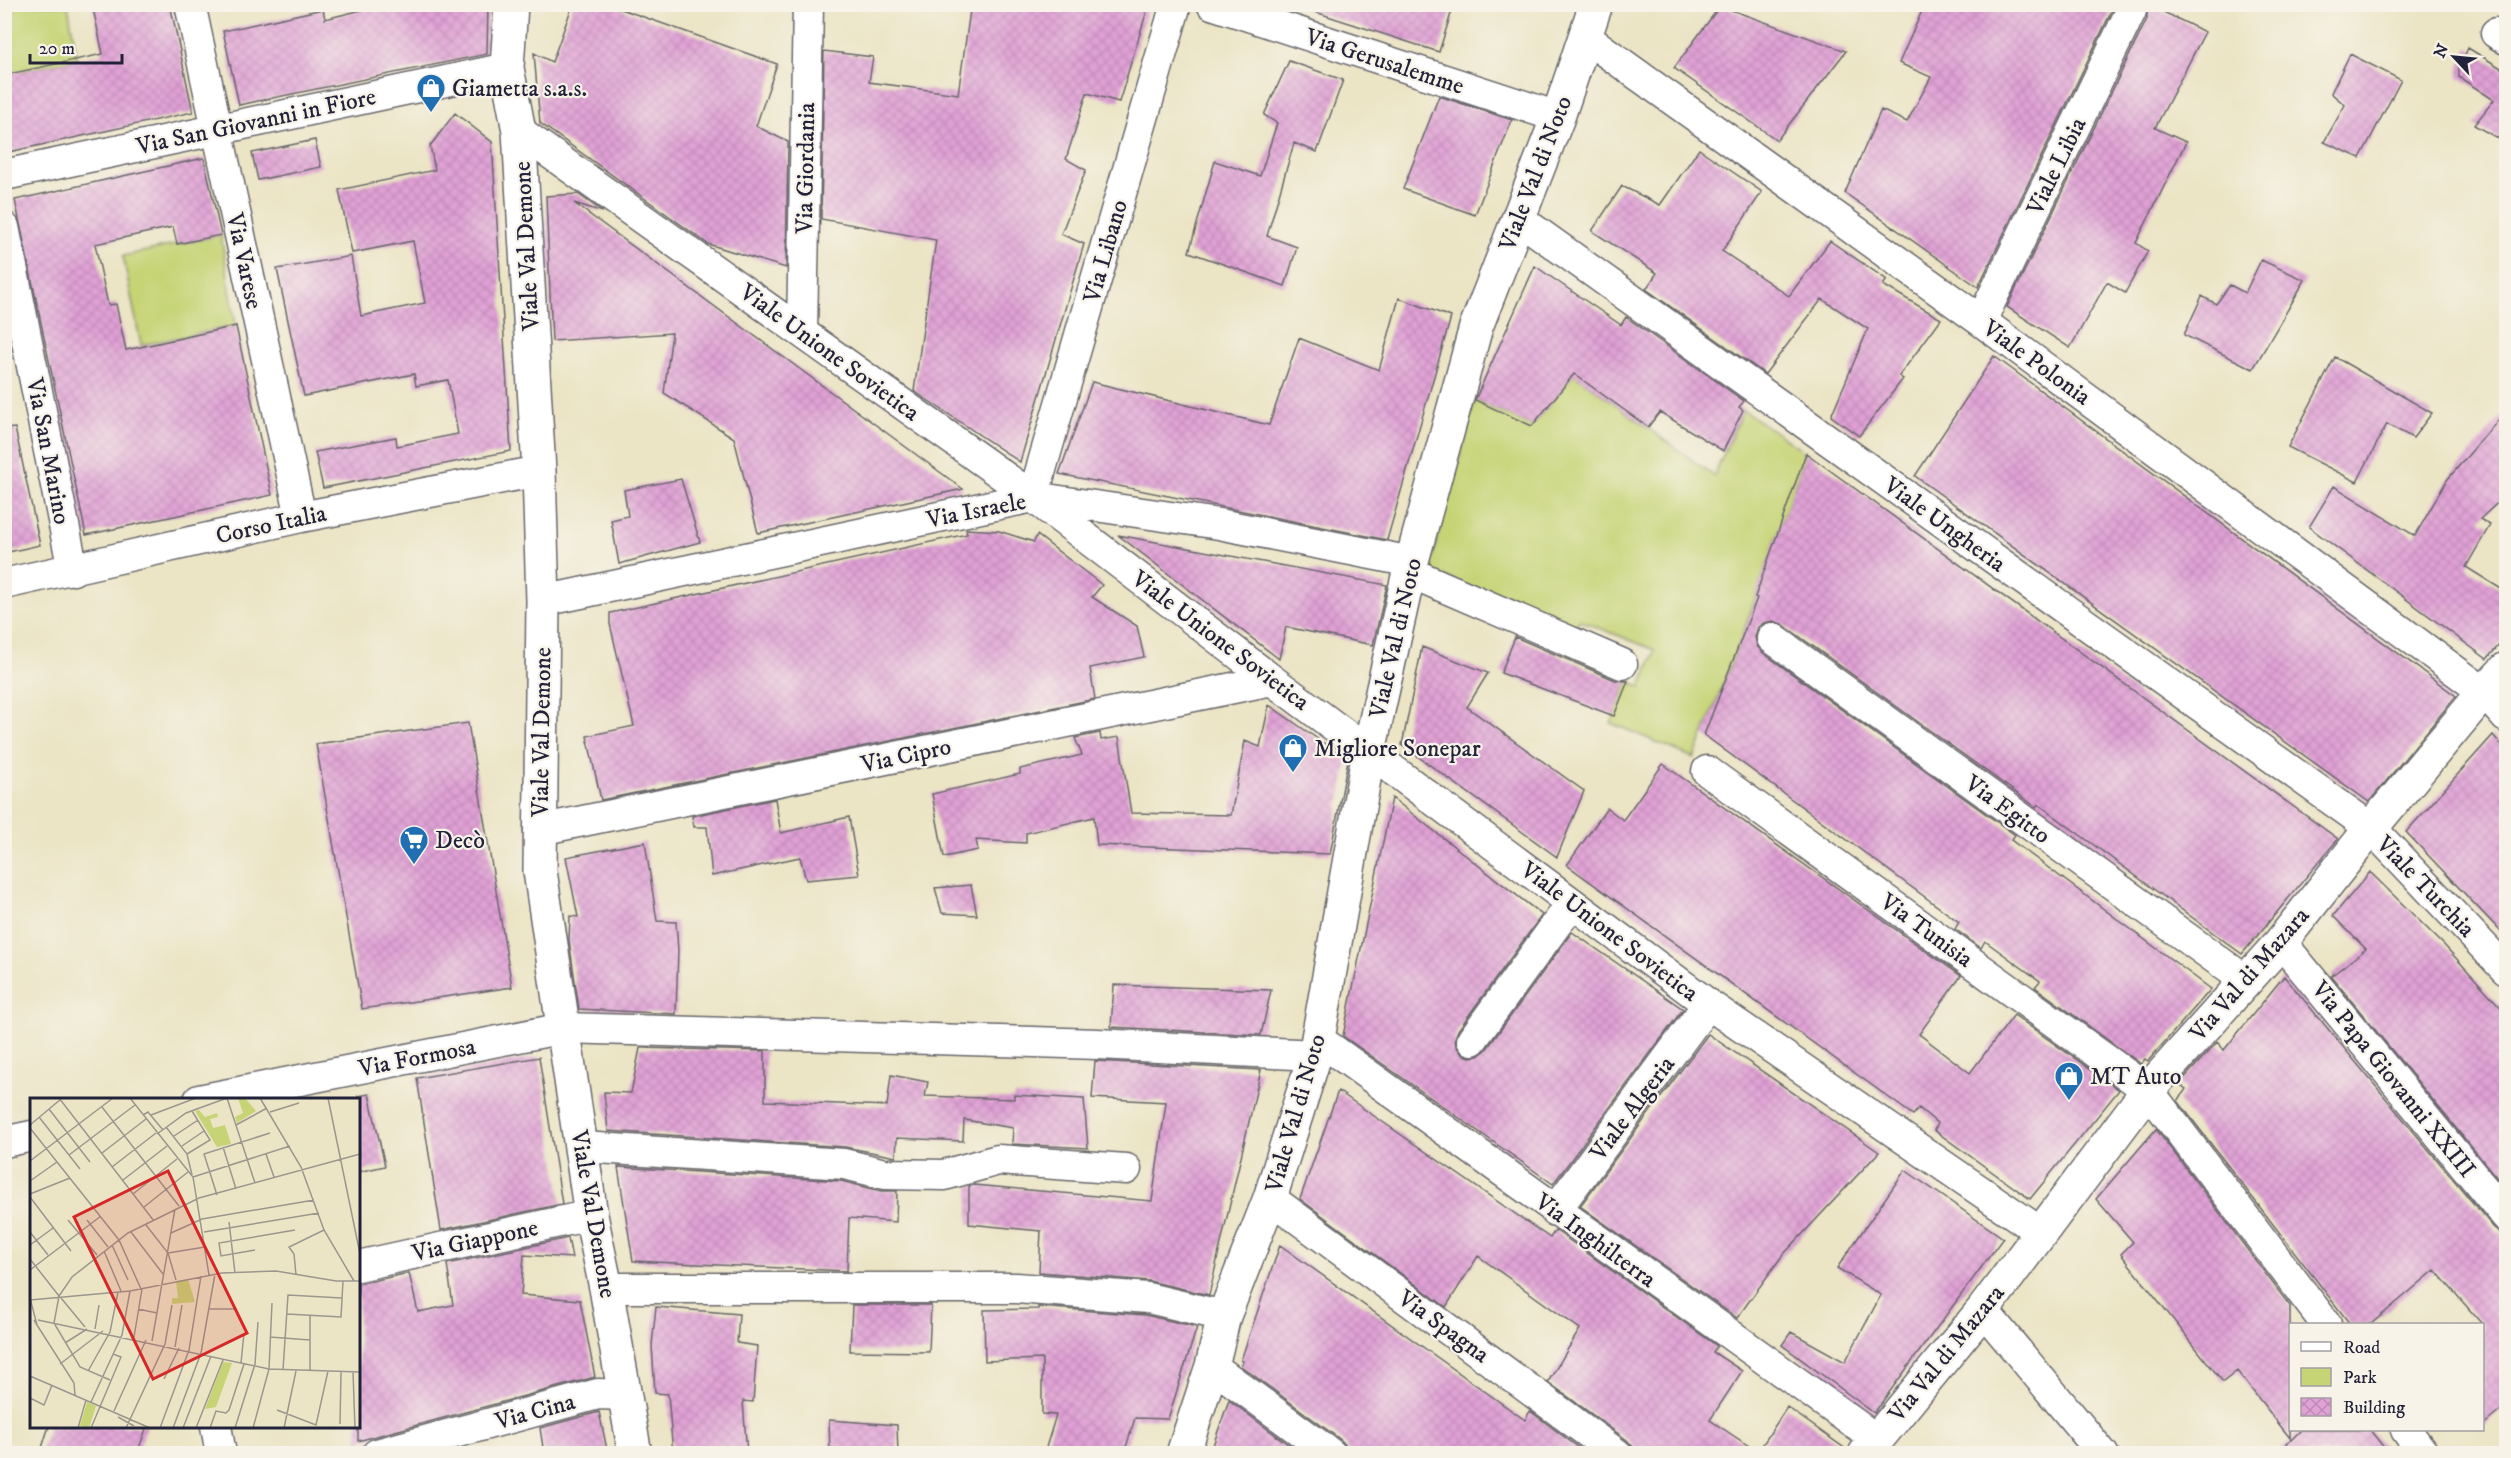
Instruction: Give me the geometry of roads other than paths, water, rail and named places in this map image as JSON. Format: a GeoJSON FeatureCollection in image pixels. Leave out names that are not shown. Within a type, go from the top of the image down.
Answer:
{"type":"FeatureCollection","features":[{"type":"Feature","properties":{"kind":"street","name":"Via Varese"},"geometry":{"type":"LineString","coordinates":[[190,4],[301,517]]}},
{"type":"Feature","properties":{"kind":"street","name":"Viale Val Demone"},"geometry":{"type":"LineString","coordinates":[[511,4],[507,68],[519,130],[539,471],[543,601],[540,871],[591,1215],[635,1454]]}},
{"type":"Feature","properties":{"kind":"street","name":"Via Giordania"},"geometry":{"type":"LineString","coordinates":[[802,332],[808,4]]}},
{"type":"Feature","properties":{"kind":"street","name":"Via Libano"},"geometry":{"type":"LineString","coordinates":[[1033,497],[1176,4]]}},
{"type":"Feature","properties":{"kind":"street","name":"Via Gerusalemme"},"geometry":{"type":"LineString","coordinates":[[1212,4],[1558,117]]}},
{"type":"Feature","properties":{"kind":"street","name":"Viale Val di Noto"},"geometry":{"type":"LineString","coordinates":[[1182,1454],[1212,1366],[1224,1316],[1270,1198],[1317,1047],[1369,752],[1410,567],[1476,327],[1558,117],[1596,4]]}},
{"type":"Feature","properties":{"kind":"street","name":"Viale Libia"},"geometry":{"type":"LineString","coordinates":[[1982,321],[2131,11]]}},
{"type":"Feature","properties":{"kind":"street","name":"Viale Polonia"},"geometry":{"type":"LineString","coordinates":[[1585,37],[1982,321],[2484,692],[2506,717]]}},
{"type":"Feature","properties":{"kind":"street","name":"Via San Giovanni in Fiore"},"geometry":{"type":"LineString","coordinates":[[4,175],[507,68]]}},
{"type":"Feature","properties":{"kind":"street","name":"Viale Unione Sovietica"},"geometry":{"type":"LineString","coordinates":[[519,130],[1033,497],[1272,680],[1708,1004],[2040,1232]]}},
{"type":"Feature","properties":{"kind":"street","name":"Viale Ungheria"},"geometry":{"type":"LineString","coordinates":[[1519,219],[2371,828]]}},
{"type":"Feature","properties":{"kind":"street","name":"Via San Marino"},"geometry":{"type":"LineString","coordinates":[[4,227],[73,570]]}},
{"type":"Feature","properties":{"kind":"street","name":"Corso Italia"},"geometry":{"type":"LineString","coordinates":[[4,584],[301,517],[539,471]]}},
{"type":"Feature","properties":{"kind":"street","name":"Via Israele"},"geometry":{"type":"LineString","coordinates":[[543,601],[1033,497],[1218,524],[1410,567],[1622,664]]}},
{"type":"Feature","properties":{"kind":"street","name":"Via Egitto"},"geometry":{"type":"LineString","coordinates":[[1772,638],[2245,980]]}},
{"type":"Feature","properties":{"kind":"street","name":"Via Val di Mazara"},"geometry":{"type":"LineString","coordinates":[[1870,1446],[1983,1310],[2148,1090],[2281,942],[2371,828],[2484,692],[2506,669]]}},
{"type":"Feature","properties":{"kind":"street","name":"Via Cipro"},"geometry":{"type":"LineString","coordinates":[[539,830],[1272,680]]}},
{"type":"Feature","properties":{"kind":"street","name":"Via Tunisia"},"geometry":{"type":"LineString","coordinates":[[1707,771],[2148,1090],[2325,1323]]}},
{"type":"Feature","properties":{"kind":"street","name":"Viale Turchia"},"geometry":{"type":"LineString","coordinates":[[2371,828],[2506,970]]}},
{"type":"Feature","properties":{"kind":"street"},"geometry":{"type":"LineString","coordinates":[[1472,1040],[1572,903]]}},
{"type":"Feature","properties":{"kind":"street","name":"Via Papa Giovanni XXIII"},"geometry":{"type":"LineString","coordinates":[[2281,942],[2506,1216]]}},
{"type":"Feature","properties":{"kind":"street","name":"Viale Algeria"},"geometry":{"type":"LineString","coordinates":[[1555,1211],[1708,1004]]}},
{"type":"Feature","properties":{"kind":"street","name":"Via Formosa"},"geometry":{"type":"LineString","coordinates":[[209,1098],[564,1028],[1098,1044],[1317,1047]]}},
{"type":"Feature","properties":{"kind":"street","name":"Via Inghilterra"},"geometry":{"type":"LineString","coordinates":[[1317,1047],[1555,1211],[1870,1446]]}},
{"type":"Feature","properties":{"kind":"street"},"geometry":{"type":"LineString","coordinates":[[4,1142],[30,1136]]}},
{"type":"Feature","properties":{"kind":"street"},"geometry":{"type":"LineString","coordinates":[[582,1147],[844,1164],[885,1174],[944,1175],[998,1160],[1126,1169]]}},
{"type":"Feature","properties":{"kind":"street","name":"Via Spagna"},"geometry":{"type":"LineString","coordinates":[[1270,1198],[1617,1454]]}},
{"type":"Feature","properties":{"kind":"street","name":"Via Giappone"},"geometry":{"type":"LineString","coordinates":[[360,1266],[591,1215]]}},
{"type":"Feature","properties":{"kind":"street"},"geometry":{"type":"LineString","coordinates":[[606,1288],[1016,1288],[1148,1298],[1224,1316]]}},
{"type":"Feature","properties":{"kind":"street"},"geometry":{"type":"LineString","coordinates":[[1983,1310],[2103,1454]]}},
{"type":"Feature","properties":{"kind":"street"},"geometry":{"type":"LineString","coordinates":[[1212,1366],[1331,1454]]}},
{"type":"Feature","properties":{"kind":"street","name":"Via Cina"},"geometry":{"type":"LineString","coordinates":[[377,1454],[598,1394],[624,1395]]}},
{"type":"Feature","properties":{"kind":"street"},"geometry":{"type":"LineString","coordinates":[[216,1428],[221,1454]]}},
{"type":"Feature","properties":{"kind":"street"},"geometry":{"type":"LineString","coordinates":[[2407,1431],[2424,1454]]}},
{"type":"Feature","properties":{"kind":"place","name":"Giametta s.a.s."},"geometry":{"type":"Point","coordinates":[431,114]}},
{"type":"Feature","properties":{"kind":"place","name":"Migliore Sonepar"},"geometry":{"type":"Point","coordinates":[1293,774]}},
{"type":"Feature","properties":{"kind":"place","name":"Decò"},"geometry":{"type":"Point","coordinates":[414,866]}},
{"type":"Feature","properties":{"kind":"place","name":"MT Auto"},"geometry":{"type":"Point","coordinates":[2069,1102]}}]}
